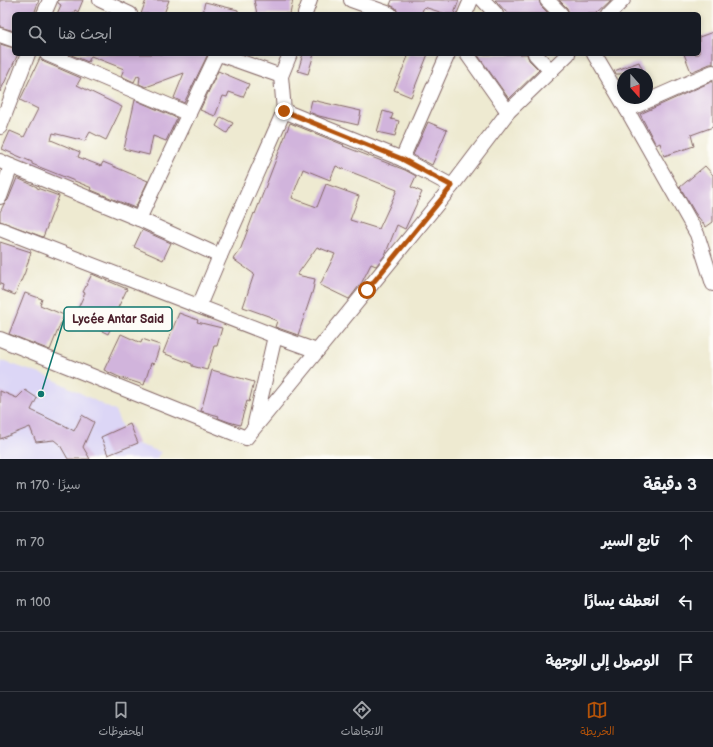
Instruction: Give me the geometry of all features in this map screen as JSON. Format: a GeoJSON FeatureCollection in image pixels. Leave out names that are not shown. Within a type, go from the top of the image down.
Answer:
{"type":"FeatureCollection","features":[{"type":"Feature","properties":{"kind":"street"},"geometry":{"type":"LineString","coordinates":[[45,12],[50,0]]}},
{"type":"Feature","properties":{"kind":"street"},"geometry":{"type":"LineString","coordinates":[[306,12],[310,0]]}},
{"type":"Feature","properties":{"kind":"street"},"geometry":{"type":"LineString","coordinates":[[351,0],[384,12]]}},
{"type":"Feature","properties":{"kind":"street"},"geometry":{"type":"LineString","coordinates":[[467,12],[471,0]]}},
{"type":"Feature","properties":{"kind":"street"},"geometry":{"type":"LineString","coordinates":[[483,0],[494,12]]}},
{"type":"Feature","properties":{"kind":"street"},"geometry":{"type":"LineString","coordinates":[[547,0],[559,12]]}},
{"type":"Feature","properties":{"kind":"street"},"geometry":{"type":"LineString","coordinates":[[102,1],[126,12]]}},
{"type":"Feature","properties":{"kind":"street"},"geometry":{"type":"LineString","coordinates":[[611,12],[620,1]]}},
{"type":"Feature","properties":{"kind":"street"},"geometry":{"type":"LineString","coordinates":[[0,35],[12,39]]}},
{"type":"Feature","properties":{"kind":"street"},"geometry":{"type":"LineString","coordinates":[[2,119],[27,56]]}},
{"type":"Feature","properties":{"kind":"street"},"geometry":{"type":"LineString","coordinates":[[52,56],[189,114]]}},
{"type":"Feature","properties":{"kind":"street"},"geometry":{"type":"LineString","coordinates":[[139,219],[217,56]]}},
{"type":"Feature","properties":{"kind":"street"},"geometry":{"type":"LineString","coordinates":[[224,56],[281,76]]}},
{"type":"Feature","properties":{"kind":"street"},"geometry":{"type":"LineString","coordinates":[[199,306],[284,111],[281,76],[289,56]]}},
{"type":"Feature","properties":{"kind":"street"},"geometry":{"type":"LineString","coordinates":[[402,159],[447,56]]}},
{"type":"Feature","properties":{"kind":"street"},"geometry":{"type":"LineString","coordinates":[[468,56],[508,112]]}},
{"type":"Feature","properties":{"kind":"street"},"geometry":{"type":"LineString","coordinates":[[537,56],[551,71]]}},
{"type":"Feature","properties":{"kind":"street"},"geometry":{"type":"LineString","coordinates":[[0,339],[246,438],[452,186],[508,112],[566,56]]}},
{"type":"Feature","properties":{"kind":"street"},"geometry":{"type":"LineString","coordinates":[[595,56],[697,234],[713,284]]}},
{"type":"Feature","properties":{"kind":"street"},"geometry":{"type":"LineString","coordinates":[[627,110],[713,72]]}},
{"type":"Feature","properties":{"kind":"street"},"geometry":{"type":"LineString","coordinates":[[284,111],[402,159],[452,186]]}},
{"type":"Feature","properties":{"kind":"street"},"geometry":{"type":"LineString","coordinates":[[0,197],[5,163],[139,219],[220,256]]}},
{"type":"Feature","properties":{"kind":"street"},"geometry":{"type":"LineString","coordinates":[[0,229],[274,336],[317,350]]}},
{"type":"Feature","properties":{"kind":"street"},"geometry":{"type":"LineString","coordinates":[[254,427],[274,336]]}},
{"type":"Feature","properties":{"kind":"shaded area"},"geometry":{"type":"Polygon","coordinates":[[[0,360],[49,377],[115,411],[128,441],[161,452],[156,459],[0,459],[0,360]]]}},
{"type":"Feature","properties":{"kind":"building"},"geometry":{"type":"Polygon","coordinates":[[[0,0],[39,0],[35,12],[12,12],[12,30],[0,27],[0,0]]]}},
{"type":"Feature","properties":{"kind":"building"},"geometry":{"type":"Polygon","coordinates":[[[58,0],[83,0],[78,12],[75,10],[74,12],[58,12],[61,5],[58,3],[58,0]]]}},
{"type":"Feature","properties":{"kind":"building"},"geometry":{"type":"Polygon","coordinates":[[[146,0],[169,0],[165,12],[142,12],[146,0]]]}},
{"type":"Feature","properties":{"kind":"building"},"geometry":{"type":"Polygon","coordinates":[[[254,0],[293,0],[290,12],[257,12],[254,0]]]}},
{"type":"Feature","properties":{"kind":"building"},"geometry":{"type":"Polygon","coordinates":[[[392,0],[459,0],[455,12],[440,12],[424,7],[422,12],[397,12],[396,8],[390,5],[392,0]]]}},
{"type":"Feature","properties":{"kind":"building"},"geometry":{"type":"Polygon","coordinates":[[[495,0],[539,0],[541,6],[547,12],[506,12],[495,0]]]}},
{"type":"Feature","properties":{"kind":"building"},"geometry":{"type":"Polygon","coordinates":[[[559,0],[611,0],[598,12],[568,12],[567,8],[559,0]]]}},
{"type":"Feature","properties":{"kind":"building"},"geometry":{"type":"Polygon","coordinates":[[[205,2],[238,10],[238,12],[202,12],[205,2]]]}},
{"type":"Feature","properties":{"kind":"building"},"geometry":{"type":"Polygon","coordinates":[[[713,32],[713,64],[691,72],[685,56],[701,56],[701,36],[713,32]]]}},
{"type":"Feature","properties":{"kind":"building"},"geometry":{"type":"Polygon","coordinates":[[[0,44],[12,47],[12,56],[17,56],[0,92],[0,44]]]}},
{"type":"Feature","properties":{"kind":"building"},"geometry":{"type":"Polygon","coordinates":[[[74,56],[91,56],[88,62],[74,56]]]}},
{"type":"Feature","properties":{"kind":"building"},"geometry":{"type":"Polygon","coordinates":[[[91,56],[207,56],[184,103],[174,98],[184,73],[146,87],[139,84],[140,77],[137,76],[134,82],[121,76],[124,69],[91,56]]]}},
{"type":"Feature","properties":{"kind":"building"},"geometry":{"type":"Polygon","coordinates":[[[302,56],[313,56],[308,74],[298,71],[302,56]]]}},
{"type":"Feature","properties":{"kind":"building"},"geometry":{"type":"Polygon","coordinates":[[[408,56],[427,56],[411,97],[394,90],[408,56]]]}},
{"type":"Feature","properties":{"kind":"building"},"geometry":{"type":"Polygon","coordinates":[[[478,56],[528,56],[529,60],[539,70],[509,99],[478,56]]]}},
{"type":"Feature","properties":{"kind":"building"},"geometry":{"type":"Polygon","coordinates":[[[40,58],[44,62],[81,78],[77,85],[122,107],[106,140],[90,132],[85,141],[53,133],[51,140],[80,152],[78,157],[101,166],[103,162],[148,181],[135,208],[91,190],[92,188],[32,164],[32,162],[2,149],[10,131],[24,137],[38,109],[20,100],[40,58]]]}},
{"type":"Feature","properties":{"kind":"building"},"geometry":{"type":"Polygon","coordinates":[[[639,62],[642,68],[622,68],[639,62]]]}},
{"type":"Feature","properties":{"kind":"building"},"geometry":{"type":"Polygon","coordinates":[[[218,71],[249,84],[243,97],[229,92],[227,97],[223,96],[215,116],[200,110],[218,71]]]}},
{"type":"Feature","properties":{"kind":"building"},"geometry":{"type":"Polygon","coordinates":[[[713,81],[713,127],[691,135],[694,146],[664,156],[660,143],[656,145],[640,114],[713,81]]]}},
{"type":"Feature","properties":{"kind":"building"},"geometry":{"type":"Polygon","coordinates":[[[135,100],[177,118],[166,141],[153,136],[149,155],[124,149],[135,100]]]}},
{"type":"Feature","properties":{"kind":"building"},"geometry":{"type":"Polygon","coordinates":[[[312,100],[361,111],[358,125],[319,116],[309,112],[312,100]]]}},
{"type":"Feature","properties":{"kind":"building"},"geometry":{"type":"Polygon","coordinates":[[[383,111],[393,114],[391,119],[399,121],[395,136],[377,132],[383,111]]]}},
{"type":"Feature","properties":{"kind":"building"},"geometry":{"type":"Polygon","coordinates":[[[221,117],[233,123],[227,133],[216,126],[221,117]]]}},
{"type":"Feature","properties":{"kind":"building"},"geometry":{"type":"Polygon","coordinates":[[[428,122],[447,130],[432,165],[413,155],[428,122]]]}},
{"type":"Feature","properties":{"kind":"building"},"geometry":{"type":"Polygon","coordinates":[[[290,123],[344,145],[343,146],[405,170],[416,176],[411,187],[422,192],[405,229],[397,225],[385,255],[376,266],[371,264],[362,282],[349,299],[320,285],[335,254],[317,247],[297,275],[315,279],[313,290],[298,335],[275,327],[277,321],[270,318],[271,317],[243,307],[254,274],[233,259],[241,248],[254,213],[255,214],[290,123]],[[336,166],[330,180],[303,169],[292,198],[317,207],[326,184],[359,196],[350,220],[379,229],[397,190],[336,166]]]}},
{"type":"Feature","properties":{"kind":"building"},"geometry":{"type":"Polygon","coordinates":[[[705,166],[713,175],[713,222],[706,227],[695,213],[680,187],[705,166]]]}},
{"type":"Feature","properties":{"kind":"building"},"geometry":{"type":"Polygon","coordinates":[[[17,178],[37,188],[59,196],[43,237],[0,221],[0,212],[8,200],[17,178]]]}},
{"type":"Feature","properties":{"kind":"building"},"geometry":{"type":"Polygon","coordinates":[[[142,230],[171,243],[163,260],[134,247],[142,230]]]}},
{"type":"Feature","properties":{"kind":"building"},"geometry":{"type":"Polygon","coordinates":[[[0,242],[31,252],[25,272],[15,295],[2,290],[3,285],[0,284],[0,242]]]}},
{"type":"Feature","properties":{"kind":"building"},"geometry":{"type":"Polygon","coordinates":[[[92,274],[127,289],[113,318],[115,319],[108,334],[74,317],[85,293],[83,292],[92,274]]]}},
{"type":"Feature","properties":{"kind":"building"},"geometry":{"type":"Polygon","coordinates":[[[25,293],[42,299],[40,305],[64,315],[50,350],[9,334],[25,293]]]}},
{"type":"Feature","properties":{"kind":"building"},"geometry":{"type":"Polygon","coordinates":[[[179,313],[198,320],[197,322],[222,328],[217,346],[214,346],[207,370],[192,366],[192,364],[163,353],[179,313]]]}},
{"type":"Feature","properties":{"kind":"building"},"geometry":{"type":"Polygon","coordinates":[[[121,334],[141,343],[142,339],[160,345],[154,364],[151,363],[144,385],[119,377],[104,370],[121,334]]]}},
{"type":"Feature","properties":{"kind":"building"},"geometry":{"type":"Polygon","coordinates":[[[212,370],[254,382],[249,402],[247,401],[240,425],[218,418],[219,416],[201,411],[212,370]]]}},
{"type":"Feature","properties":{"kind":"building"},"geometry":{"type":"Polygon","coordinates":[[[25,390],[37,398],[31,410],[74,431],[82,415],[94,422],[83,447],[90,459],[68,459],[60,445],[54,440],[36,442],[30,427],[0,439],[0,391],[17,398],[25,390]]]}},
{"type":"Feature","properties":{"kind":"building"},"geometry":{"type":"Polygon","coordinates":[[[130,424],[138,443],[108,455],[101,437],[130,424]]]}},
{"type":"Feature","properties":{"kind":"place","name":"Lycée Antar Said"},"geometry":{"type":"Point","coordinates":[41,394]}},
{"type":"Feature","properties":{"kind":"route"},"geometry":{"type":"LineString","coordinates":[[284,111],[402,159],[452,186],[367,290]]}}]}
